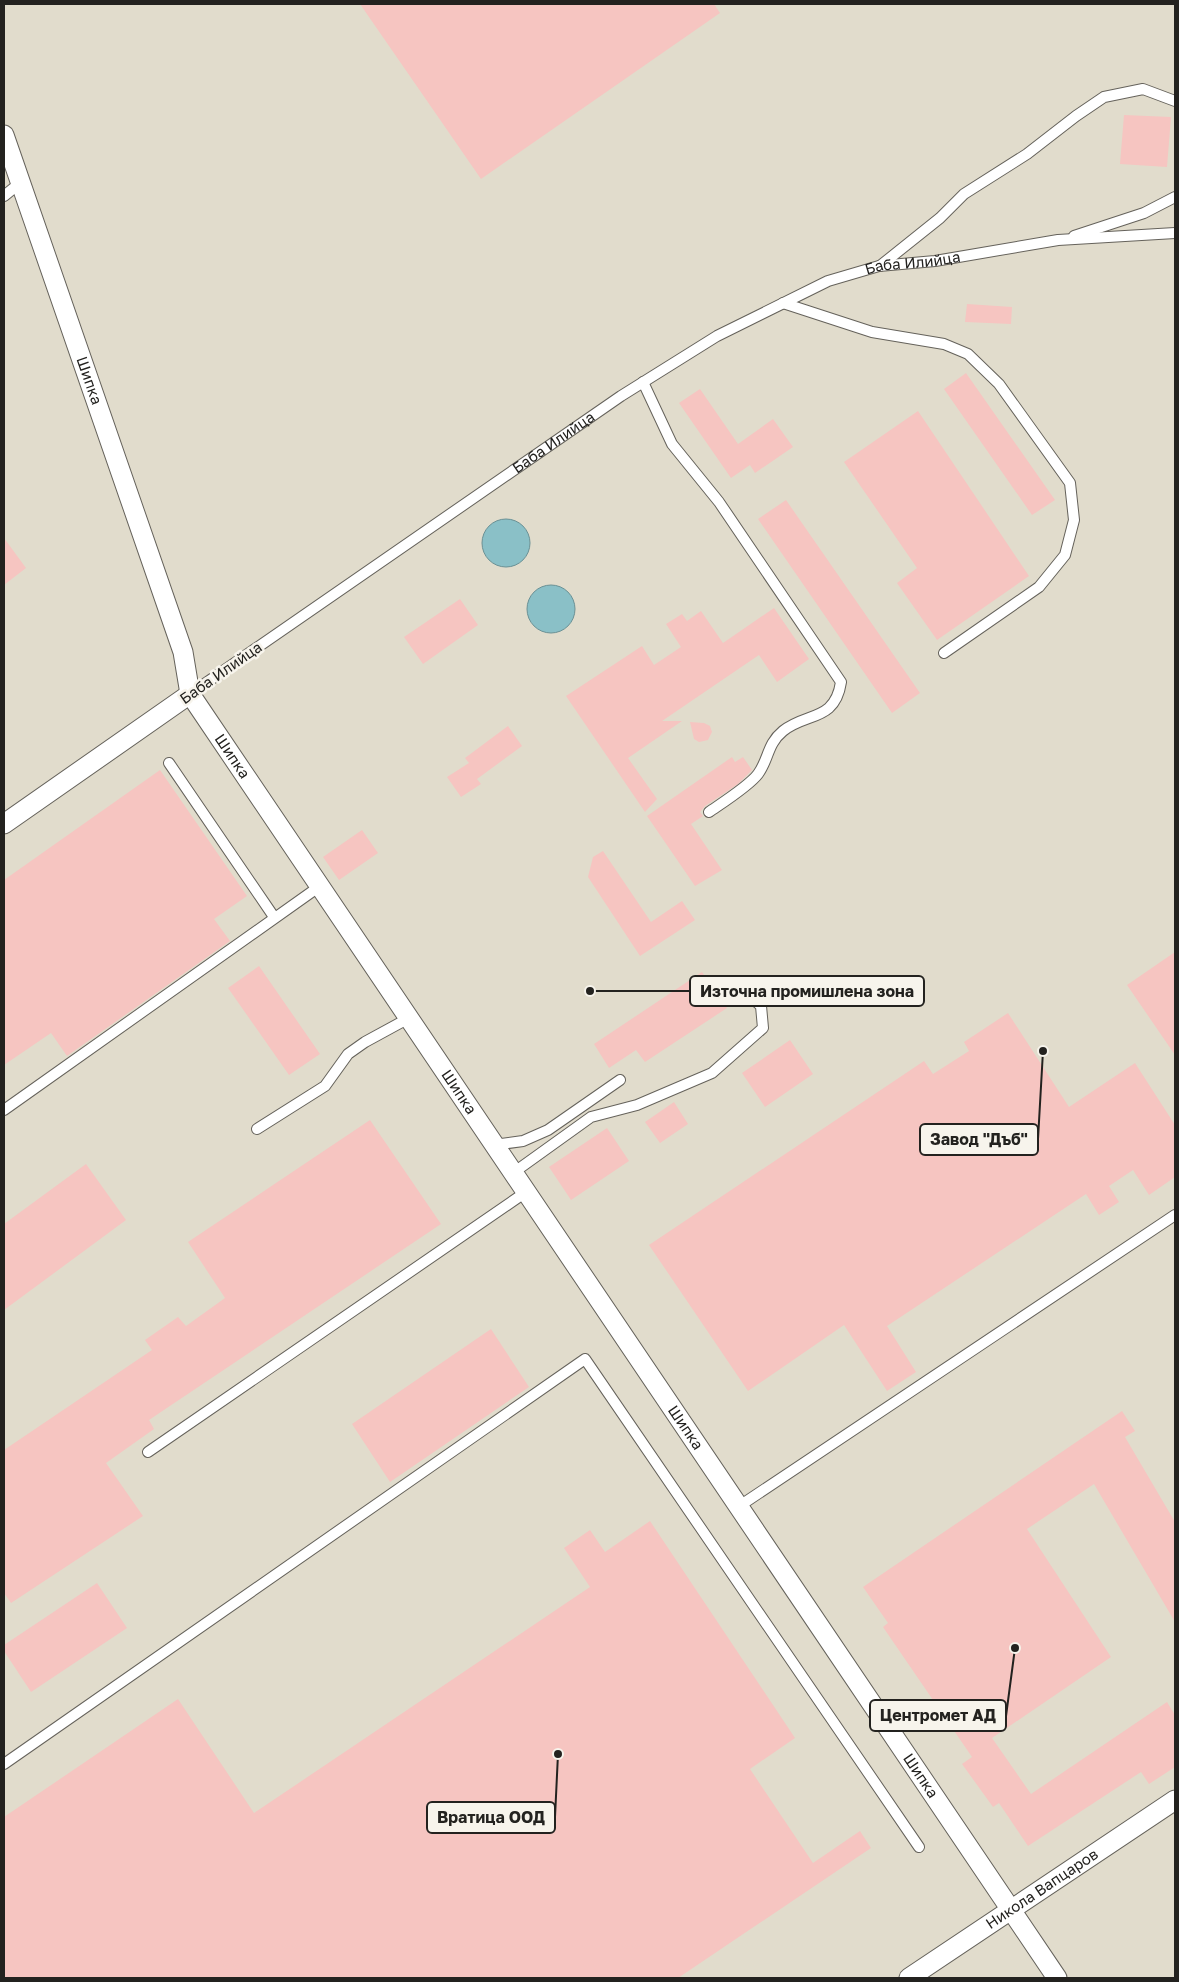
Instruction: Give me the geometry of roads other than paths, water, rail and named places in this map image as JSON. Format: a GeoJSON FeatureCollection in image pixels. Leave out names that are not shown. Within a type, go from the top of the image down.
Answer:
{"type":"FeatureCollection","features":[{"type":"Feature","properties":{"kind":"street","name":"Шипка"},"geometry":{"type":"LineString","coordinates":[[4,135],[183,652],[190,694],[1057,1978]]}},
{"type":"Feature","properties":{"kind":"street","name":"Баба Илийца"},"geometry":{"type":"LineString","coordinates":[[4,824],[190,694]]}},
{"type":"Feature","properties":{"kind":"street","name":"Никола Вапцаров"},"geometry":{"type":"LineString","coordinates":[[909,1978],[1175,1800]]}},
{"type":"Feature","properties":{"kind":"lane"},"geometry":{"type":"LineString","coordinates":[[879,266],[940,218],[964,194],[1027,154],[1104,97],[1143,89],[1175,101]]}},
{"type":"Feature","properties":{"kind":"lane"},"geometry":{"type":"LineString","coordinates":[[4,196],[20,182]]}},
{"type":"Feature","properties":{"kind":"lane"},"geometry":{"type":"LineString","coordinates":[[1058,240],[1144,213],[1175,197]]}},
{"type":"Feature","properties":{"kind":"lane","name":"Баба Илийца"},"geometry":{"type":"LineString","coordinates":[[190,694],[643,382],[718,336],[828,281],[879,266],[935,261],[1058,240],[1175,233]]}},
{"type":"Feature","properties":{"kind":"lane"},"geometry":{"type":"LineString","coordinates":[[783,303],[872,332],[944,344],[968,354],[999,384],[1070,483],[1074,520],[1065,555],[1039,587],[944,653]]}},
{"type":"Feature","properties":{"kind":"lane"},"geometry":{"type":"LineString","coordinates":[[643,382],[672,444],[719,502],[841,682],[839,695],[831,706],[818,715],[784,730],[770,744],[766,762],[757,776],[709,812]]}},
{"type":"Feature","properties":{"kind":"lane"},"geometry":{"type":"LineString","coordinates":[[170,763],[274,917]]}},
{"type":"Feature","properties":{"kind":"lane"},"geometry":{"type":"LineString","coordinates":[[4,1110],[320,886]]}},
{"type":"Feature","properties":{"kind":"lane"},"geometry":{"type":"LineString","coordinates":[[513,1173],[591,1117],[637,1105],[712,1073],[763,1028],[761,1006],[745,992]]}},
{"type":"Feature","properties":{"kind":"lane"},"geometry":{"type":"LineString","coordinates":[[257,1129],[325,1086],[348,1054],[409,1018]]}},
{"type":"Feature","properties":{"kind":"lane"},"geometry":{"type":"LineString","coordinates":[[494,1145],[524,1141],[548,1130],[620,1080]]}},
{"type":"Feature","properties":{"kind":"lane"},"geometry":{"type":"LineString","coordinates":[[148,1452],[526,1192]]}},
{"type":"Feature","properties":{"kind":"lane"},"geometry":{"type":"LineString","coordinates":[[738,1507],[1175,1215]]}},
{"type":"Feature","properties":{"kind":"lane"},"geometry":{"type":"LineString","coordinates":[[4,1764],[585,1359],[919,1847]]}},
{"type":"Feature","properties":{"kind":"water"},"geometry":{"type":"Polygon","coordinates":[[[501,519],[511,519],[523,526],[530,538],[530,548],[523,560],[511,567],[501,567],[493,563],[486,556],[482,548],[482,538],[486,530],[493,523],[501,519]]]}},
{"type":"Feature","properties":{"kind":"water"},"geometry":{"type":"Polygon","coordinates":[[[551,585],[560,587],[568,592],[573,600],[575,609],[573,618],[568,626],[560,631],[551,633],[542,631],[534,626],[529,618],[527,609],[529,600],[534,592],[542,587],[551,585]]]}},
{"type":"Feature","properties":{"kind":"place","name":"Източна промишлена зона"},"geometry":{"type":"Point","coordinates":[590,991]}},
{"type":"Feature","properties":{"kind":"place","name":"Завод \"Дъб\""},"geometry":{"type":"Point","coordinates":[1043,1051]}},
{"type":"Feature","properties":{"kind":"place","name":"Центромет АД"},"geometry":{"type":"Point","coordinates":[1015,1648]}},
{"type":"Feature","properties":{"kind":"place","name":"Вратица ООД"},"geometry":{"type":"Point","coordinates":[558,1754]}}]}
